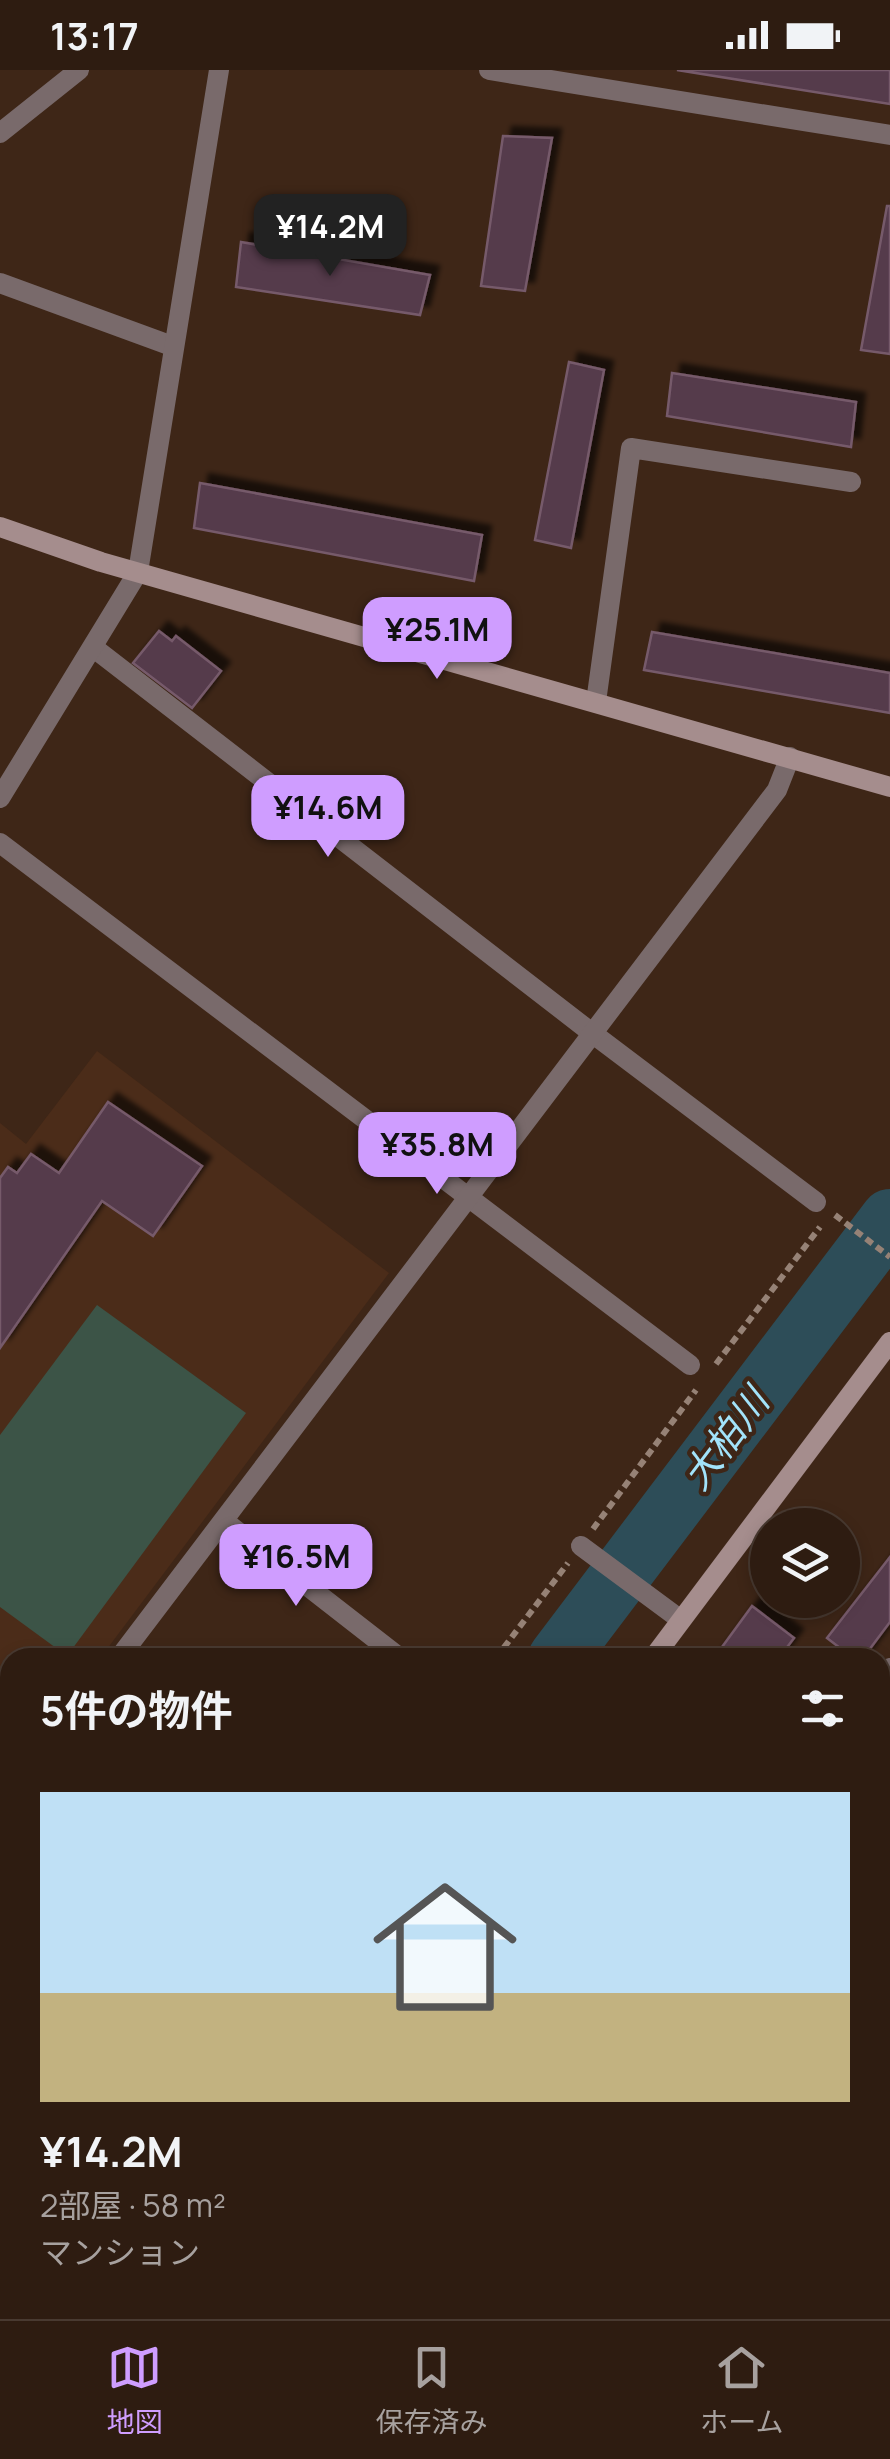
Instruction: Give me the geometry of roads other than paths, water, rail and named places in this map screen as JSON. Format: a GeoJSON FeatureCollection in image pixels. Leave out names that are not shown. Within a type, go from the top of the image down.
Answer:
{"type":"FeatureCollection","features":[{"type":"Feature","properties":{"kind":"street"},"geometry":{"type":"LineString","coordinates":[[0,133],[79,70]]}},
{"type":"Feature","properties":{"kind":"street"},"geometry":{"type":"LineString","coordinates":[[2,792],[138,572],[219,70]]}},
{"type":"Feature","properties":{"kind":"street"},"geometry":{"type":"LineString","coordinates":[[488,70],[890,135]]}},
{"type":"Feature","properties":{"kind":"street"},"geometry":{"type":"LineString","coordinates":[[0,283],[172,346]]}},
{"type":"Feature","properties":{"kind":"street"},"geometry":{"type":"LineString","coordinates":[[596,702],[631,448],[850,482]]}},
{"type":"Feature","properties":{"kind":"street"},"geometry":{"type":"LineString","coordinates":[[0,527],[138,572],[890,787]]}},
{"type":"Feature","properties":{"kind":"street"},"geometry":{"type":"LineString","coordinates":[[94,648],[824,1207]]}},
{"type":"Feature","properties":{"kind":"street"},"geometry":{"type":"LineString","coordinates":[[127,1648],[778,790],[790,757]]}},
{"type":"Feature","properties":{"kind":"street"},"geometry":{"type":"LineString","coordinates":[[0,843],[690,1365]]}},
{"type":"Feature","properties":{"kind":"street"},"geometry":{"type":"LineString","coordinates":[[660,1648],[888,1348]]}},
{"type":"Feature","properties":{"kind":"street"},"geometry":{"type":"LineString","coordinates":[[224,1521],[387,1648]]}},
{"type":"Feature","properties":{"kind":"street"},"geometry":{"type":"LineString","coordinates":[[581,1546],[681,1620]]}},
{"type":"Feature","properties":{"kind":"waterway","name":"大柏川"},"geometry":{"type":"LineString","coordinates":[[566,1648],[890,1219]]}}]}
